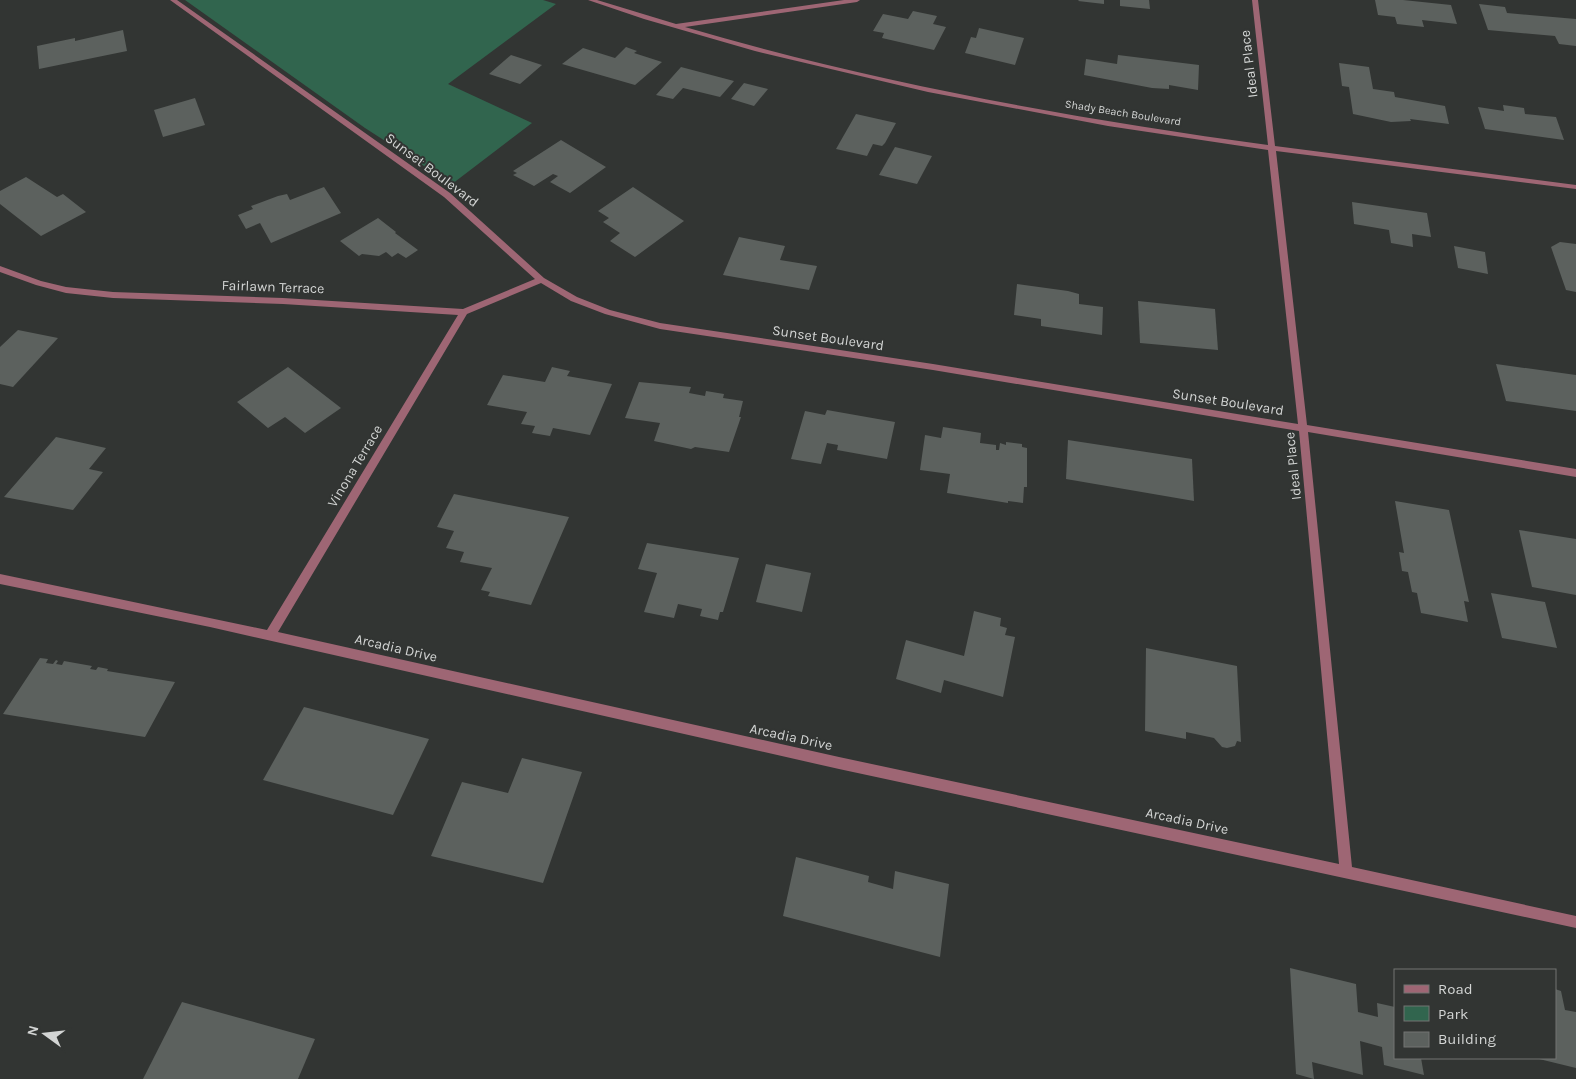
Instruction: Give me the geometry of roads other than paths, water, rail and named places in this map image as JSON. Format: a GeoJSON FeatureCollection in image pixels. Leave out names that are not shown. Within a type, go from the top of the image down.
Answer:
{"type":"FeatureCollection","features":[{"type":"Feature","properties":{"kind":"street","name":"Sunset Boulevard"},"geometry":{"type":"LineString","coordinates":[[173,0],[447,195],[541,280],[574,299],[608,312],[660,326],[933,368],[1576,473]]}},
{"type":"Feature","properties":{"kind":"street"},"geometry":{"type":"LineString","coordinates":[[591,0],[602,2]]}},
{"type":"Feature","properties":{"kind":"street"},"geometry":{"type":"LineString","coordinates":[[672,27],[857,0]]}},
{"type":"Feature","properties":{"kind":"street","name":"Ideal Place"},"geometry":{"type":"LineString","coordinates":[[1255,0],[1303,428],[1346,870]]}},
{"type":"Feature","properties":{"kind":"street","name":"Shady Beach Boulevard"},"geometry":{"type":"LineString","coordinates":[[602,2],[672,27],[945,93],[1043,112],[1273,148],[1576,188]]}},
{"type":"Feature","properties":{"kind":"street","name":"Fairlawn Terrace"},"geometry":{"type":"LineString","coordinates":[[0,268],[39,283],[66,290],[113,295],[302,302],[464,312],[541,280]]}},
{"type":"Feature","properties":{"kind":"street","name":"Vinona Terrace"},"geometry":{"type":"LineString","coordinates":[[271,634],[464,312]]}},
{"type":"Feature","properties":{"kind":"street","name":"Arcadia Drive"},"geometry":{"type":"LineString","coordinates":[[0,579],[271,634],[478,683],[880,772],[1346,870],[1576,922]]}}]}
